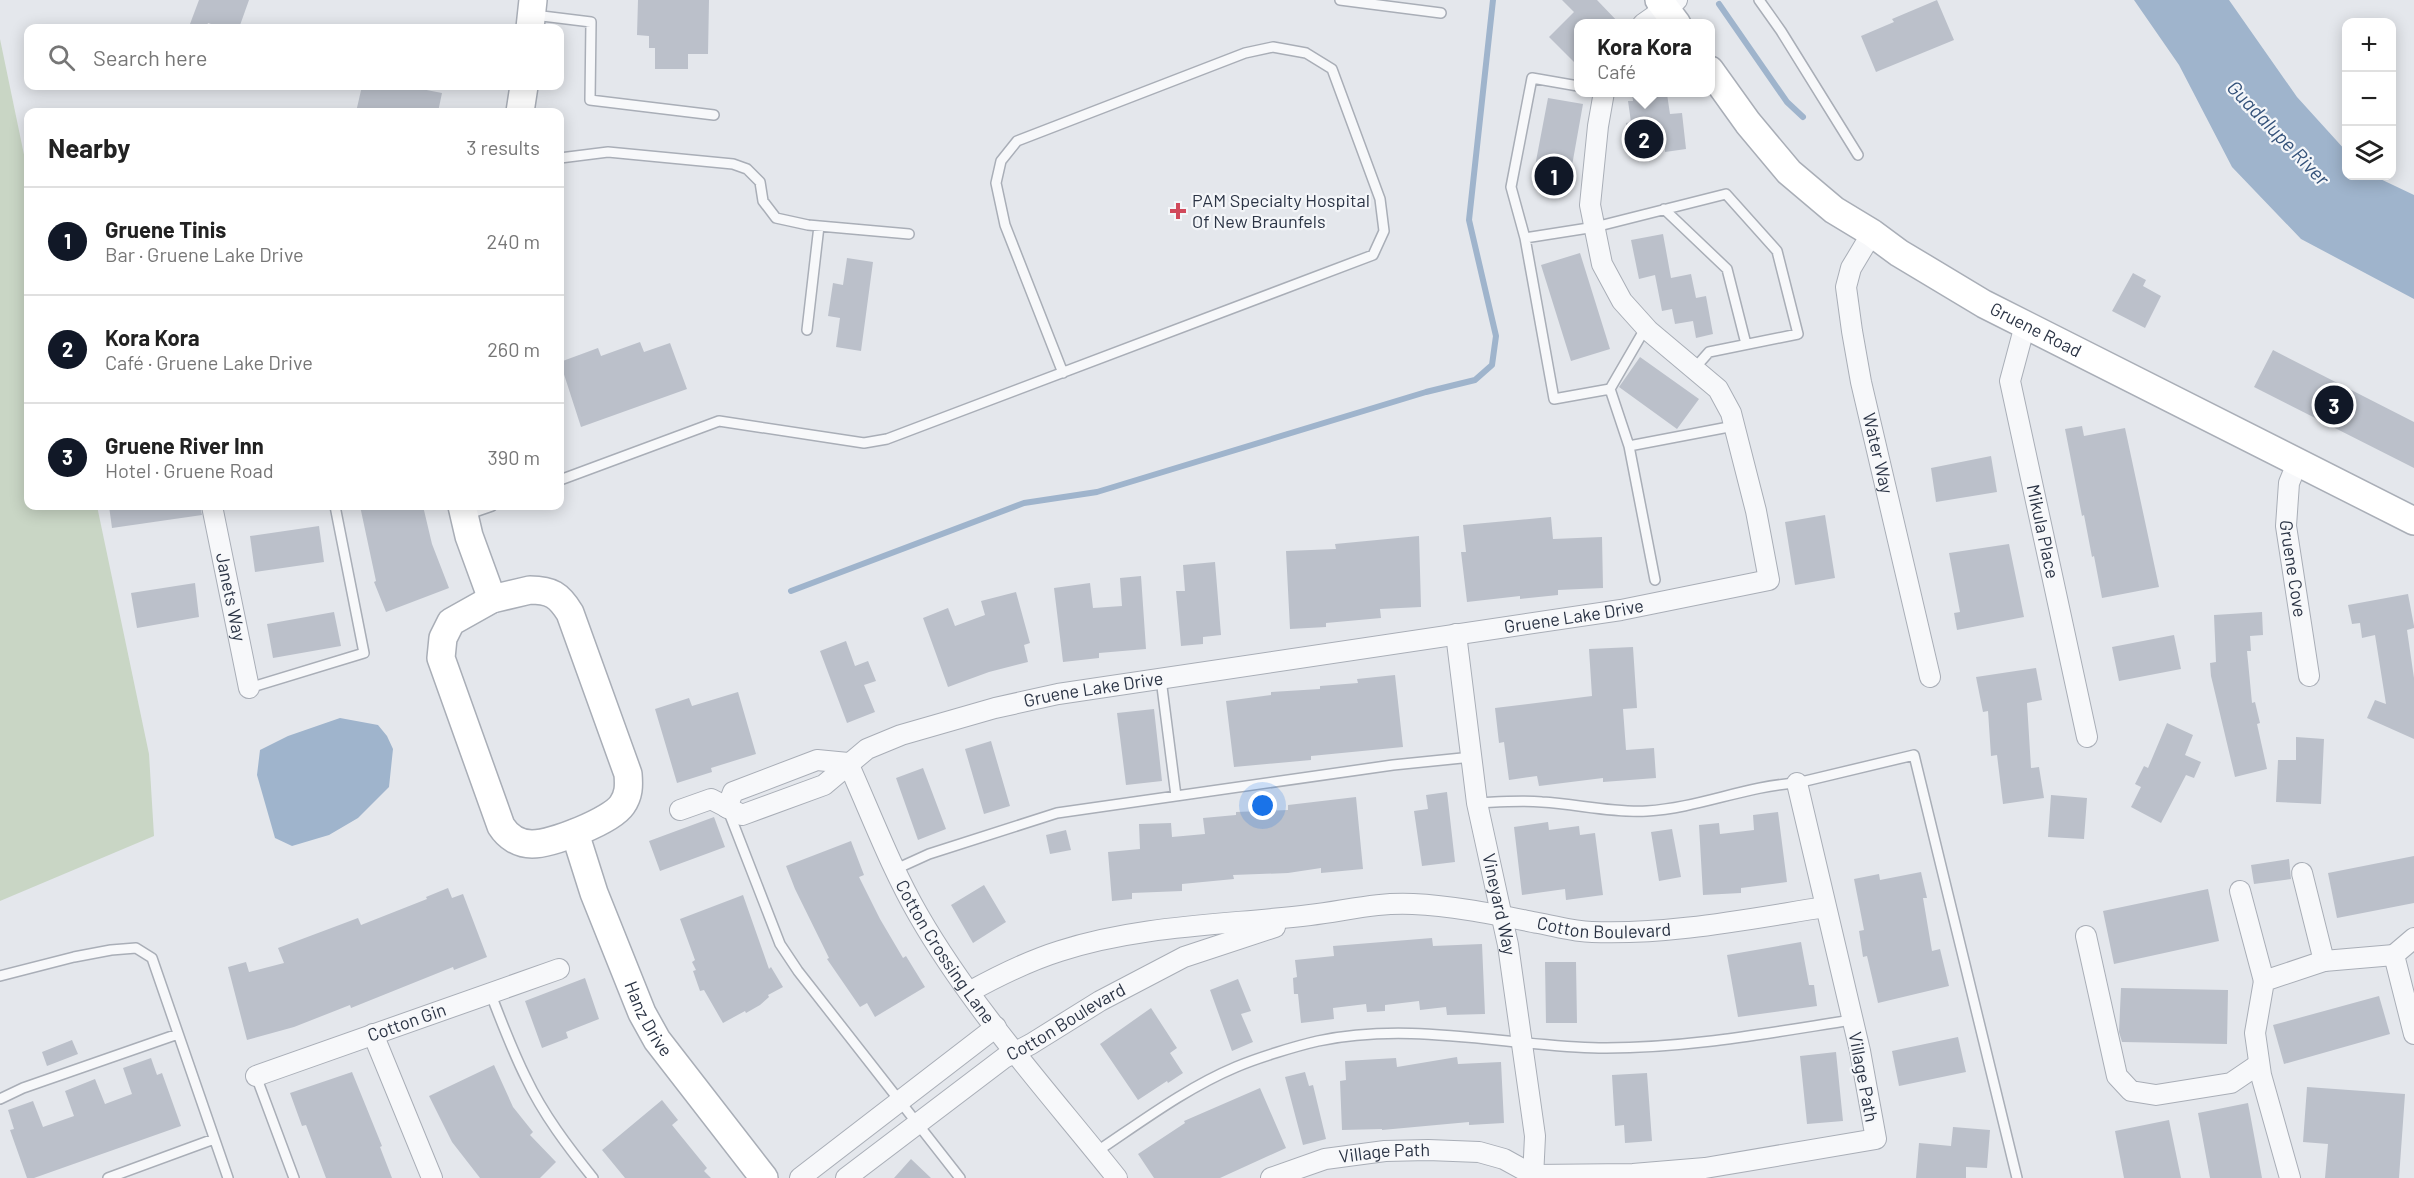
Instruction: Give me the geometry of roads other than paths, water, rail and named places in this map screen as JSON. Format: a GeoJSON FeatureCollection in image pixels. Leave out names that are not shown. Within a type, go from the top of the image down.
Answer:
{"type":"FeatureCollection","features":[{"type":"Feature","properties":{"kind":"street"},"geometry":{"type":"LineString","coordinates":[[1652,19],[1669,8]]}},
{"type":"Feature","properties":{"kind":"street","name":"Gruene Road"},"geometry":{"type":"LineString","coordinates":[[1715,77],[1748,123],[1789,172],[1834,210],[1921,267],[2025,325],[2414,521]]}},
{"type":"Feature","properties":{"kind":"street"},"geometry":{"type":"LineString","coordinates":[[521,108],[523,90]]}},
{"type":"Feature","properties":{"kind":"street","name":"Gruene Lake Drive"},"geometry":{"type":"LineString","coordinates":[[848,763],[867,749],[901,735],[995,708],[1058,694],[1621,610],[1769,580],[1731,413],[1718,389],[1646,327],[1622,301],[1602,264],[1590,205],[1603,97]]}},
{"type":"Feature","properties":{"kind":"street","name":"Water Way"},"geometry":{"type":"LineString","coordinates":[[1872,233],[1851,267],[1846,288],[1847,298],[1861,382],[1930,677]]}},
{"type":"Feature","properties":{"kind":"street","name":"Mikula Place"},"geometry":{"type":"LineString","coordinates":[[2025,325],[2010,381],[2087,737]]}},
{"type":"Feature","properties":{"kind":"street","name":"Gruene Cove"},"geometry":{"type":"LineString","coordinates":[[2298,461],[2289,483],[2286,526],[2309,676]]}},
{"type":"Feature","properties":{"kind":"street","name":"Janets Way"},"geometry":{"type":"LineString","coordinates":[[213,510],[249,688]]}},
{"type":"Feature","properties":{"kind":"street"},"geometry":{"type":"LineString","coordinates":[[463,511],[469,536],[492,599]]}},
{"type":"Feature","properties":{"kind":"street"},"geometry":{"type":"LineString","coordinates":[[544,590],[561,599],[570,613],[628,774],[629,794],[622,806],[616,812],[575,833],[530,844],[514,839],[506,833],[501,826],[441,658],[442,638],[451,622],[492,599],[513,593],[544,590]]}},
{"type":"Feature","properties":{"kind":"street","name":"Vineyard Way"},"geometry":{"type":"LineString","coordinates":[[1456,634],[1477,803],[1508,945],[1535,1137],[1532,1177]]}},
{"type":"Feature","properties":{"kind":"street"},"geometry":{"type":"LineString","coordinates":[[680,810],[711,799],[727,808],[733,792],[817,760],[848,763]]}},
{"type":"Feature","properties":{"kind":"street","name":"Cotton Crossing Lane"},"geometry":{"type":"LineString","coordinates":[[848,763],[919,915],[969,992],[1116,1178]]}},
{"type":"Feature","properties":{"kind":"street","name":"Village Path"},"geometry":{"type":"LineString","coordinates":[[1271,1178],[1325,1159],[1385,1151],[1479,1152],[1504,1159],[1532,1177],[1633,1174],[1705,1168],[1876,1139],[1852,1020],[1797,783]]}},
{"type":"Feature","properties":{"kind":"street","name":"Hanz Drive"},"geometry":{"type":"LineString","coordinates":[[575,833],[594,893],[642,1013],[657,1040],[764,1178]]}},
{"type":"Feature","properties":{"kind":"street"},"geometry":{"type":"LineString","coordinates":[[2302,873],[2324,961]]}},
{"type":"Feature","properties":{"kind":"street"},"geometry":{"type":"LineString","coordinates":[[2240,891],[2264,981],[2255,1033],[2259,1064],[2290,1178]]}},
{"type":"Feature","properties":{"kind":"street","name":"Cotton Boulevard"},"geometry":{"type":"LineString","coordinates":[[969,992],[1011,969],[1061,950],[1125,936],[1312,915],[1368,905],[1412,904],[1477,910],[1590,932],[1718,924],[1825,907]]}},
{"type":"Feature","properties":{"kind":"street","name":"Cotton Boulevard"},"geometry":{"type":"LineString","coordinates":[[846,1178],[1004,1058],[1100,1001],[1184,957],[1312,915]]}},
{"type":"Feature","properties":{"kind":"street"},"geometry":{"type":"LineString","coordinates":[[2086,936],[2117,1076],[2131,1091],[2156,1095],[2231,1083],[2259,1064]]}},
{"type":"Feature","properties":{"kind":"street"},"geometry":{"type":"LineString","coordinates":[[2264,981],[2324,961],[2394,954],[2414,938]]}},
{"type":"Feature","properties":{"kind":"street"},"geometry":{"type":"LineString","coordinates":[[2394,954],[2414,1034]]}},
{"type":"Feature","properties":{"kind":"street","name":"Cotton Gin"},"geometry":{"type":"LineString","coordinates":[[256,1076],[559,969]]}},
{"type":"Feature","properties":{"kind":"street","name":"Cotton Boulevard"},"geometry":{"type":"LineString","coordinates":[[800,1178],[996,1027]]}},
{"type":"Feature","properties":{"kind":"street"},"geometry":{"type":"LineString","coordinates":[[373,1035],[432,1178]]}},
{"type":"Feature","properties":{"kind":"lane"},"geometry":{"type":"LineString","coordinates":[[1340,0],[1441,13]]}},
{"type":"Feature","properties":{"kind":"lane"},"geometry":{"type":"LineString","coordinates":[[1759,0],[1781,31],[1858,155]]}},
{"type":"Feature","properties":{"kind":"lane"},"geometry":{"type":"LineString","coordinates":[[531,14],[591,22],[590,100],[714,115]]}},
{"type":"Feature","properties":{"kind":"lane"},"geometry":{"type":"LineString","coordinates":[[564,479],[719,421],[864,443],[887,439],[1063,373],[1373,255],[1384,231],[1380,200],[1332,69],[1306,53],[1273,47],[1245,53],[1017,141],[1001,161],[996,183],[1005,225],[1063,373]]}},
{"type":"Feature","properties":{"kind":"lane"},"geometry":{"type":"LineString","coordinates":[[1574,85],[1532,78],[1511,187],[1525,238],[1554,399],[1610,389]]}},
{"type":"Feature","properties":{"kind":"lane"},"geometry":{"type":"LineString","coordinates":[[564,158],[608,152],[733,164],[747,169],[760,182],[763,201],[776,218],[819,226],[909,234]]}},
{"type":"Feature","properties":{"kind":"lane"},"geometry":{"type":"LineString","coordinates":[[1525,238],[1595,227],[1726,194],[1777,251],[1798,334],[1709,352],[1694,369]]}},
{"type":"Feature","properties":{"kind":"lane"},"geometry":{"type":"LineString","coordinates":[[1664,209],[1727,269],[1746,344]]}},
{"type":"Feature","properties":{"kind":"lane"},"geometry":{"type":"LineString","coordinates":[[807,330],[819,226]]}},
{"type":"Feature","properties":{"kind":"lane"},"geometry":{"type":"LineString","coordinates":[[1646,327],[1610,389],[1629,446],[1655,580]]}},
{"type":"Feature","properties":{"kind":"lane"},"geometry":{"type":"LineString","coordinates":[[1629,446],[1734,426]]}},
{"type":"Feature","properties":{"kind":"lane"},"geometry":{"type":"LineString","coordinates":[[249,688],[364,653],[336,510]]}},
{"type":"Feature","properties":{"kind":"lane"},"geometry":{"type":"LineString","coordinates":[[1161,679],[1176,796]]}},
{"type":"Feature","properties":{"kind":"lane"},"geometry":{"type":"LineString","coordinates":[[1477,803],[1543,802],[1621,812],[1648,811],[1673,808],[1777,784],[1797,783],[1914,755],[2017,1178]]}},
{"type":"Feature","properties":{"kind":"lane"},"geometry":{"type":"LineString","coordinates":[[896,869],[929,854],[1057,813],[1393,765],[1472,757]]}},
{"type":"Feature","properties":{"kind":"lane"},"geometry":{"type":"LineString","coordinates":[[727,808],[780,944],[960,1178]]}},
{"type":"Feature","properties":{"kind":"lane"},"geometry":{"type":"LineString","coordinates":[[0,976],[74,957],[136,948],[152,958],[228,1178]]}},
{"type":"Feature","properties":{"kind":"lane"},"geometry":{"type":"LineString","coordinates":[[490,992],[506,1036],[526,1080],[552,1124],[593,1178]]}},
{"type":"Feature","properties":{"kind":"lane"},"geometry":{"type":"LineString","coordinates":[[1096,1152],[1197,1087],[1237,1066],[1318,1041],[1368,1035],[1419,1034],[1478,1036],[1521,1043],[1599,1048],[1656,1048],[1852,1020]]}},
{"type":"Feature","properties":{"kind":"lane"},"geometry":{"type":"LineString","coordinates":[[0,1099],[23,1088],[178,1034]]}},
{"type":"Feature","properties":{"kind":"lane"},"geometry":{"type":"LineString","coordinates":[[256,1076],[294,1178]]}},
{"type":"Feature","properties":{"kind":"lane"},"geometry":{"type":"LineString","coordinates":[[108,1178],[214,1139]]}},
{"type":"Feature","properties":{"kind":"water","name":"Guadalupe River"},"geometry":{"type":"Polygon","coordinates":[[[2134,0],[2229,0],[2297,97],[2342,147],[2342,180],[2382,180],[2414,195],[2414,299],[2301,239],[2232,167],[2179,65],[2134,0]]]}},
{"type":"Feature","properties":{"kind":"water"},"geometry":{"type":"Polygon","coordinates":[[[340,718],[378,725],[387,736],[393,749],[389,787],[358,818],[329,835],[292,846],[275,838],[257,775],[260,750],[288,736],[340,718]]]}},
{"type":"Feature","properties":{"kind":"waterway"},"geometry":{"type":"LineString","coordinates":[[791,591],[1024,503],[1097,492],[1426,392],[1475,380],[1492,365],[1496,336],[1469,220],[1493,0]]}},
{"type":"Feature","properties":{"kind":"waterway"},"geometry":{"type":"LineString","coordinates":[[1719,4],[1787,102],[1803,117]]}},
{"type":"Feature","properties":{"kind":"place","name":"Kora Kora"},"geometry":{"type":"Point","coordinates":[1644,139]}},
{"type":"Feature","properties":{"kind":"place","name":"Gruene Tinis"},"geometry":{"type":"Point","coordinates":[1554,176]}},
{"type":"Feature","properties":{"kind":"place","name":"PAM Specialty Hospital Of New Braunfels"},"geometry":{"type":"Point","coordinates":[1178,211]}},
{"type":"Feature","properties":{"kind":"place","name":"Gruene River Inn"},"geometry":{"type":"Point","coordinates":[2334,405]}}]}
